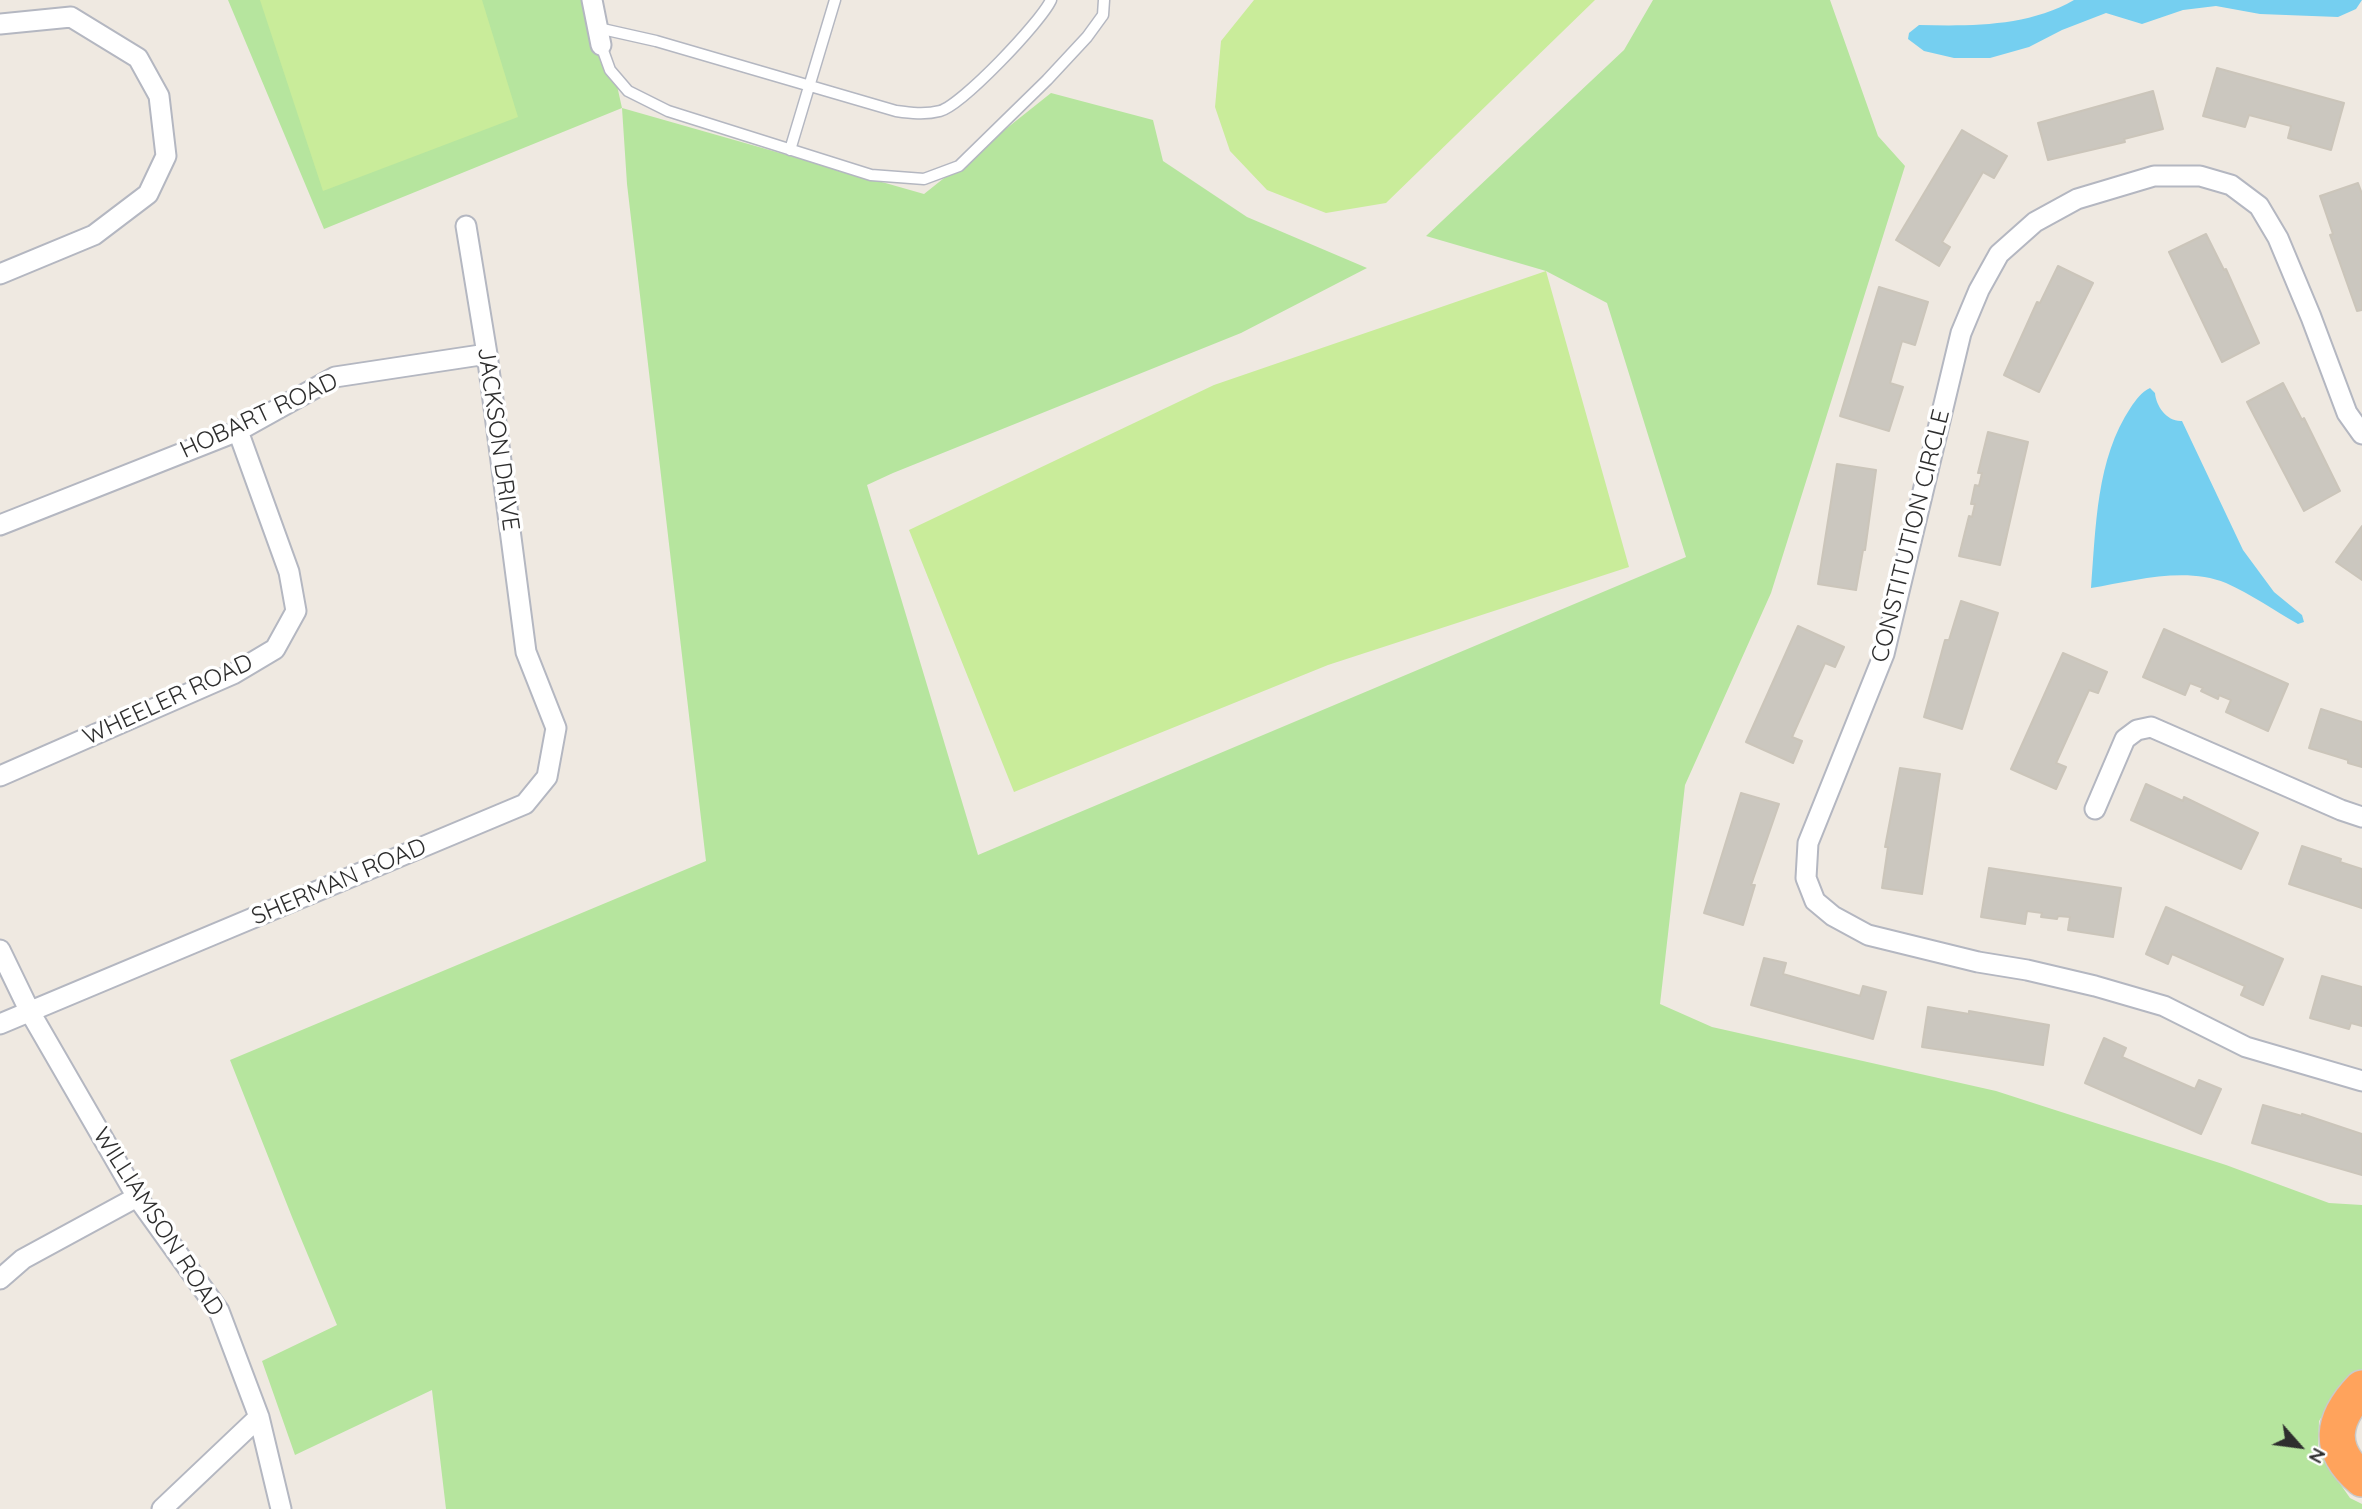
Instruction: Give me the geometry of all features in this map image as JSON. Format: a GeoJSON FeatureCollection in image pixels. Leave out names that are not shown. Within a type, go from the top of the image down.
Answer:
{"type":"FeatureCollection","features":[{"type":"Feature","properties":{"kind":"highway"},"geometry":{"type":"LineString","coordinates":[[2362,1388],[2344,1409],[2339,1419],[2337,1437],[2344,1458],[2362,1479]]}},
{"type":"Feature","properties":{"kind":"street"},"geometry":{"type":"LineString","coordinates":[[592,0],[599,36]]}},
{"type":"Feature","properties":{"kind":"street"},"geometry":{"type":"LineString","coordinates":[[0,24],[71,17],[138,58],[159,96],[166,156],[148,194],[94,236],[0,274]]}},
{"type":"Feature","properties":{"kind":"street","name":"CONSTITUTION CIRCLE"},"geometry":{"type":"LineString","coordinates":[[2362,434],[2347,413],[2278,238],[2259,206],[2231,185],[2200,176],[2154,176],[2077,199],[2035,222],[1999,254],[1979,290],[1961,333],[1884,654],[1808,843],[1807,878],[1815,901],[1833,916],[1868,935],[1978,962],[2095,986],[2152,1002],[2246,1046],[2362,1081]]}},
{"type":"Feature","properties":{"kind":"street","name":"JACKSON DRIVE"},"geometry":{"type":"LineString","coordinates":[[467,226],[526,652]]}},
{"type":"Feature","properties":{"kind":"street","name":"HOBART ROAD"},"geometry":{"type":"LineString","coordinates":[[0,525],[237,431],[335,377],[486,354]]}},
{"type":"Feature","properties":{"kind":"street","name":"WHEELER ROAD"},"geometry":{"type":"LineString","coordinates":[[0,776],[233,674],[275,649],[296,611],[289,572],[237,431]]}},
{"type":"Feature","properties":{"kind":"street","name":"SHERMAN ROAD"},"geometry":{"type":"LineString","coordinates":[[0,1024],[525,804],[547,777],[556,729],[526,652]]}},
{"type":"Feature","properties":{"kind":"street"},"geometry":{"type":"LineString","coordinates":[[2095,809],[2125,739],[2137,730],[2151,727],[2362,817]]}},
{"type":"Feature","properties":{"kind":"street","name":"WILLIAMSON ROAD"},"geometry":{"type":"LineString","coordinates":[[0,950],[30,1012],[136,1197],[219,1311],[259,1417],[281,1509]]}},
{"type":"Feature","properties":{"kind":"street"},"geometry":{"type":"LineString","coordinates":[[0,1279],[23,1259],[136,1197]]}},
{"type":"Feature","properties":{"kind":"street"},"geometry":{"type":"LineString","coordinates":[[162,1509],[259,1417]]}},
{"type":"Feature","properties":{"kind":"lane"},"geometry":{"type":"LineString","coordinates":[[790,150],[835,0]]}},
{"type":"Feature","properties":{"kind":"lane"},"geometry":{"type":"LineString","coordinates":[[1051,0],[1042,15],[974,87],[942,111],[922,114],[896,111],[656,41],[599,36],[610,70],[628,91],[668,111],[871,175],[924,179],[959,166],[1047,80],[1087,37],[1103,15],[1104,0]]}},
{"type":"Feature","properties":{"kind":"green space"},"geometry":{"type":"Polygon","coordinates":[[[228,0],[598,0],[622,108],[324,229],[228,0]]]}},
{"type":"Feature","properties":{"kind":"green space"},"geometry":{"type":"Polygon","coordinates":[[[260,0],[482,0],[518,117],[323,191],[260,0]]]}},
{"type":"Feature","properties":{"kind":"green space"},"geometry":{"type":"Polygon","coordinates":[[[1254,0],[1595,0],[1386,203],[1326,213],[1267,190],[1230,151],[1215,107],[1221,41],[1254,0]]]}},
{"type":"Feature","properties":{"kind":"green space"},"geometry":{"type":"Polygon","coordinates":[[[1653,0],[1830,0],[1878,136],[1905,166],[1771,593],[1685,785],[1660,1004],[1712,1027],[1996,1091],[2226,1165],[2329,1203],[2362,1205],[2362,1369],[2344,1383],[2319,1421],[2318,1452],[2350,1498],[2362,1504],[2362,1509],[446,1509],[432,1390],[295,1455],[262,1361],[337,1325],[230,1060],[706,861],[627,184],[622,108],[924,194],[1051,93],[1153,120],[1163,161],[1247,217],[1367,268],[1241,333],[867,485],[978,855],[1686,557],[1607,303],[1546,271],[1426,236],[1624,50],[1653,0]]]}},
{"type":"Feature","properties":{"kind":"green space"},"geometry":{"type":"Polygon","coordinates":[[[1546,271],[1629,567],[1328,665],[1014,792],[909,530],[1214,385],[1546,271]]]}},
{"type":"Feature","properties":{"kind":"water"},"geometry":{"type":"Polygon","coordinates":[[[2074,0],[2362,0],[2356,9],[2338,17],[2260,14],[2216,6],[2183,10],[2142,24],[2106,13],[2062,30],[2029,47],[1990,58],[1954,58],[1924,51],[1908,39],[1909,33],[1919,25],[1979,25],[2018,20],[2056,9],[2074,0]]]}},
{"type":"Feature","properties":{"kind":"water"},"geometry":{"type":"Polygon","coordinates":[[[2150,388],[2163,412],[2172,419],[2182,421],[2243,550],[2274,592],[2302,615],[2304,622],[2298,624],[2235,587],[2210,578],[2159,576],[2091,588],[2104,471],[2119,427],[2141,394],[2150,388]]]}},
{"type":"Feature","properties":{"kind":"building"},"geometry":{"type":"Polygon","coordinates":[[[2217,68],[2344,103],[2331,150],[2288,138],[2291,126],[2249,115],[2245,127],[2203,116],[2217,68]]]}},
{"type":"Feature","properties":{"kind":"building"},"geometry":{"type":"Polygon","coordinates":[[[2153,91],[2163,129],[2124,139],[2125,142],[2048,160],[2038,123],[2153,91]]]}},
{"type":"Feature","properties":{"kind":"building"},"geometry":{"type":"Polygon","coordinates":[[[1962,130],[2007,156],[1994,178],[1983,172],[1942,242],[1950,247],[1939,266],[1896,240],[1962,130]]]}},
{"type":"Feature","properties":{"kind":"building"},"geometry":{"type":"Polygon","coordinates":[[[2358,183],[2362,194],[2362,310],[2357,311],[2330,235],[2333,234],[2320,196],[2358,183]]]}},
{"type":"Feature","properties":{"kind":"building"},"geometry":{"type":"Polygon","coordinates":[[[2206,234],[2224,270],[2226,269],[2259,343],[2222,362],[2169,252],[2206,234]]]}},
{"type":"Feature","properties":{"kind":"building"},"geometry":{"type":"Polygon","coordinates":[[[2058,266],[2093,283],[2039,392],[2004,375],[2037,302],[2040,303],[2058,266]]]}},
{"type":"Feature","properties":{"kind":"building"},"geometry":{"type":"Polygon","coordinates":[[[1879,287],[1928,302],[1915,345],[1902,341],[1890,383],[1903,387],[1889,431],[1840,416],[1879,287]]]}},
{"type":"Feature","properties":{"kind":"building"},"geometry":{"type":"Polygon","coordinates":[[[2283,383],[2302,420],[2304,418],[2340,491],[2304,511],[2247,402],[2283,383]]]}},
{"type":"Feature","properties":{"kind":"building"},"geometry":{"type":"Polygon","coordinates":[[[1988,432],[2028,442],[2000,565],[1959,556],[1969,516],[1972,517],[1975,504],[1971,504],[1975,485],[1979,486],[1982,473],[1978,473],[1988,432]]]}},
{"type":"Feature","properties":{"kind":"building"},"geometry":{"type":"Polygon","coordinates":[[[1837,464],[1876,470],[1865,550],[1856,590],[1818,584],[1837,464]]]}},
{"type":"Feature","properties":{"kind":"building"},"geometry":{"type":"Polygon","coordinates":[[[2362,526],[2362,580],[2336,562],[2362,526]]]}},
{"type":"Feature","properties":{"kind":"building"},"geometry":{"type":"Polygon","coordinates":[[[1961,601],[1998,613],[1962,729],[1924,717],[1945,640],[1949,640],[1961,601]]]}},
{"type":"Feature","properties":{"kind":"building"},"geometry":{"type":"Polygon","coordinates":[[[1798,626],[1844,647],[1835,667],[1825,663],[1792,737],[1802,741],[1793,763],[1746,742],[1798,626]]]}},
{"type":"Feature","properties":{"kind":"building"},"geometry":{"type":"Polygon","coordinates":[[[2164,629],[2288,684],[2268,731],[2226,712],[2231,700],[2219,695],[2218,699],[2201,691],[2203,688],[2190,683],[2185,695],[2143,677],[2164,629]]]}},
{"type":"Feature","properties":{"kind":"building"},"geometry":{"type":"Polygon","coordinates":[[[2063,653],[2107,672],[2098,693],[2089,690],[2056,763],[2066,767],[2056,789],[2011,769],[2063,653]]]}},
{"type":"Feature","properties":{"kind":"building"},"geometry":{"type":"Polygon","coordinates":[[[2321,709],[2362,722],[2362,767],[2309,748],[2321,709]]]}},
{"type":"Feature","properties":{"kind":"building"},"geometry":{"type":"Polygon","coordinates":[[[1900,768],[1940,774],[1922,894],[1882,888],[1888,847],[1885,847],[1900,768]]]}},
{"type":"Feature","properties":{"kind":"building"},"geometry":{"type":"Polygon","coordinates":[[[2146,784],[2183,801],[2184,797],[2258,833],[2241,869],[2131,820],[2146,784]]]}},
{"type":"Feature","properties":{"kind":"building"},"geometry":{"type":"Polygon","coordinates":[[[1741,793],[1779,804],[1751,885],[1755,885],[1743,925],[1704,913],[1741,793]]]}},
{"type":"Feature","properties":{"kind":"building"},"geometry":{"type":"Polygon","coordinates":[[[2302,846],[2362,869],[2362,908],[2289,884],[2302,846]]]}},
{"type":"Feature","properties":{"kind":"building"},"geometry":{"type":"Polygon","coordinates":[[[1989,868],[2121,888],[2113,937],[2068,930],[2070,917],[2041,917],[2042,913],[2027,911],[2025,924],[1981,917],[1989,868]]]}},
{"type":"Feature","properties":{"kind":"building"},"geometry":{"type":"Polygon","coordinates":[[[2166,907],[2283,959],[2263,1005],[2241,995],[2245,986],[2172,954],[2168,964],[2146,954],[2166,907]]]}},
{"type":"Feature","properties":{"kind":"building"},"geometry":{"type":"Polygon","coordinates":[[[1764,958],[1786,963],[1783,974],[1860,996],[1863,986],[1886,992],[1873,1039],[1751,1005],[1764,958]]]}},
{"type":"Feature","properties":{"kind":"building"},"geometry":{"type":"Polygon","coordinates":[[[2322,976],[2362,987],[2362,1026],[2351,1023],[2349,1029],[2310,1018],[2322,976]]]}},
{"type":"Feature","properties":{"kind":"building"},"geometry":{"type":"Polygon","coordinates":[[[1928,1007],[2049,1025],[2043,1065],[1922,1047],[1928,1007]]]}},
{"type":"Feature","properties":{"kind":"building"},"geometry":{"type":"Polygon","coordinates":[[[2104,1038],[2126,1048],[2122,1057],[2195,1089],[2199,1080],[2221,1089],[2201,1134],[2085,1083],[2104,1038]]]}},
{"type":"Feature","properties":{"kind":"building"},"geometry":{"type":"Polygon","coordinates":[[[2263,1105],[2302,1114],[2362,1134],[2362,1175],[2252,1143],[2263,1105]]]}}]}
